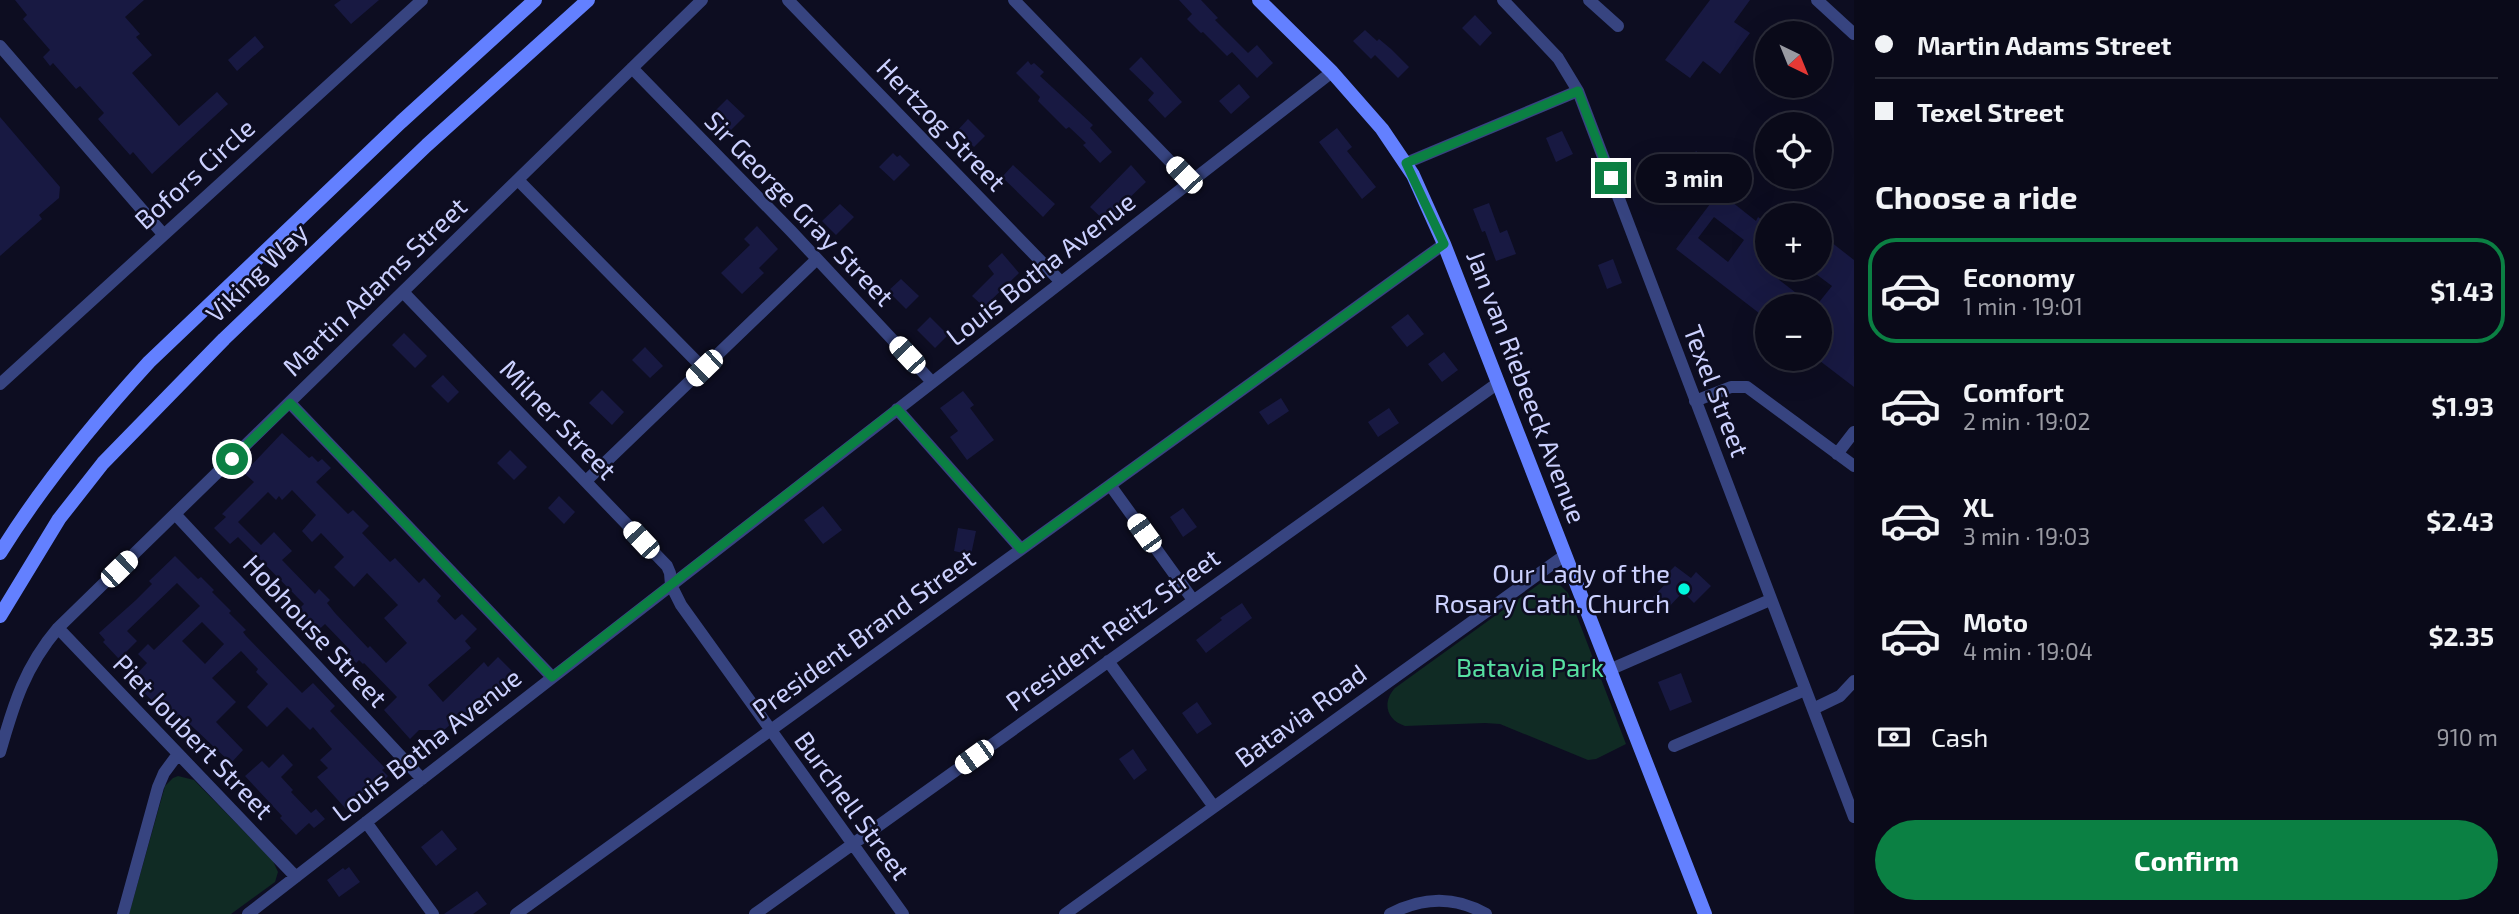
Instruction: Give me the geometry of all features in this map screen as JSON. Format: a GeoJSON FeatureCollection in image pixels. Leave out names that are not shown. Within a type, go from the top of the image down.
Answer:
{"type":"FeatureCollection","features":[{"type":"Feature","properties":{"kind":"main road","name":"Viking Way"},"geometry":{"type":"LineString","coordinates":[[0,552],[41,491],[149,362],[401,122],[535,0]]}},
{"type":"Feature","properties":{"kind":"main road","name":"Viking Way"},"geometry":{"type":"LineString","coordinates":[[0,616],[60,519],[103,463],[224,339],[418,154],[588,0]]}},
{"type":"Feature","properties":{"kind":"main road","name":"Jan van Riebeeck Avenue"},"geometry":{"type":"LineString","coordinates":[[1259,0],[1332,72],[1376,121],[1406,163],[1444,244],[1705,914]]}},
{"type":"Feature","properties":{"kind":"street","name":"Bofors Circle"},"geometry":{"type":"LineString","coordinates":[[0,384],[422,0]]}},
{"type":"Feature","properties":{"kind":"street","name":"Martin Adams Street"},"geometry":{"type":"LineString","coordinates":[[0,752],[27,671],[58,628],[702,0]]}},
{"type":"Feature","properties":{"kind":"street","name":"Hertzog Street"},"geometry":{"type":"LineString","coordinates":[[788,0],[1061,282]]}},
{"type":"Feature","properties":{"kind":"street"},"geometry":{"type":"LineString","coordinates":[[1014,0],[1190,182]]}},
{"type":"Feature","properties":{"kind":"street","name":"Texel Street"},"geometry":{"type":"LineString","coordinates":[[1503,0],[1558,58],[1578,91],[1854,817]]}},
{"type":"Feature","properties":{"kind":"street"},"geometry":{"type":"LineString","coordinates":[[1589,0],[1618,26]]}},
{"type":"Feature","properties":{"kind":"street"},"geometry":{"type":"LineString","coordinates":[[1817,0],[1854,34]]}},
{"type":"Feature","properties":{"kind":"street"},"geometry":{"type":"LineString","coordinates":[[0,46],[163,234]]}},
{"type":"Feature","properties":{"kind":"street","name":"Sir George Gray Street"},"geometry":{"type":"LineString","coordinates":[[632,68],[932,382]]}},
{"type":"Feature","properties":{"kind":"street","name":"Louis Botha Avenue"},"geometry":{"type":"LineString","coordinates":[[248,914],[1332,72]]}},
{"type":"Feature","properties":{"kind":"street"},"geometry":{"type":"LineString","coordinates":[[1406,163],[1578,91]]}},
{"type":"Feature","properties":{"kind":"street"},"geometry":{"type":"LineString","coordinates":[[517,180],[704,368]]}},
{"type":"Feature","properties":{"kind":"street","name":"President Brand Street"},"geometry":{"type":"LineString","coordinates":[[516,914],[1444,244]]}},
{"type":"Feature","properties":{"kind":"street"},"geometry":{"type":"LineString","coordinates":[[586,481],[817,259]]}},
{"type":"Feature","properties":{"kind":"street","name":"Milner Street"},"geometry":{"type":"LineString","coordinates":[[403,292],[667,566],[671,585]]}},
{"type":"Feature","properties":{"kind":"street","name":"President Reitz Street"},"geometry":{"type":"LineString","coordinates":[[755,914],[1498,383]]}},
{"type":"Feature","properties":{"kind":"street"},"geometry":{"type":"LineString","coordinates":[[1695,401],[1731,387],[1747,387],[1854,466]]}},
{"type":"Feature","properties":{"kind":"street"},"geometry":{"type":"LineString","coordinates":[[290,403],[552,677]]}},
{"type":"Feature","properties":{"kind":"street"},"geometry":{"type":"LineString","coordinates":[[897,409],[1021,549]]}},
{"type":"Feature","properties":{"kind":"street"},"geometry":{"type":"LineString","coordinates":[[1837,454],[1854,432]]}},
{"type":"Feature","properties":{"kind":"street"},"geometry":{"type":"LineString","coordinates":[[1110,485],[1193,600]]}},
{"type":"Feature","properties":{"kind":"street","name":"Hobhouse Street"},"geometry":{"type":"LineString","coordinates":[[175,514],[422,779]]}},
{"type":"Feature","properties":{"kind":"street","name":"Batavia Road"},"geometry":{"type":"LineString","coordinates":[[1065,914],[1564,555]]}},
{"type":"Feature","properties":{"kind":"street","name":"Burchell Street"},"geometry":{"type":"LineString","coordinates":[[671,585],[681,605],[903,914]]}},
{"type":"Feature","properties":{"kind":"street"},"geometry":{"type":"LineString","coordinates":[[1609,670],[1770,600]]}},
{"type":"Feature","properties":{"kind":"street","name":"Piet Joubert Street"},"geometry":{"type":"LineString","coordinates":[[58,628],[296,877]]}},
{"type":"Feature","properties":{"kind":"street"},"geometry":{"type":"LineString","coordinates":[[1108,661],[1214,807]]}},
{"type":"Feature","properties":{"kind":"street"},"geometry":{"type":"LineString","coordinates":[[1813,709],[1840,696],[1854,681]]}},
{"type":"Feature","properties":{"kind":"street"},"geometry":{"type":"LineString","coordinates":[[1674,746],[1805,690]]}},
{"type":"Feature","properties":{"kind":"street"},"geometry":{"type":"LineString","coordinates":[[123,914],[161,780],[178,754]]}},
{"type":"Feature","properties":{"kind":"street"},"geometry":{"type":"LineString","coordinates":[[366,822],[433,914]]}},
{"type":"Feature","properties":{"kind":"street"},"geometry":{"type":"LineString","coordinates":[[1390,914],[1414,903],[1440,900],[1466,904],[1486,914]]}},
{"type":"Feature","properties":{"kind":"green space","name":"Batavia Park"},"geometry":{"type":"Polygon","coordinates":[[[1542,582],[1560,585],[1568,593],[1626,744],[1596,759],[1588,760],[1500,724],[1405,726],[1394,720],[1387,705],[1395,688],[1542,582]]]}},
{"type":"Feature","properties":{"kind":"green space"},"geometry":{"type":"Polygon","coordinates":[[[178,776],[194,780],[273,861],[278,872],[275,882],[231,914],[129,914],[165,786],[178,776]]]}},
{"type":"Feature","properties":{"kind":"building"},"geometry":{"type":"Polygon","coordinates":[[[15,0],[144,0],[125,17],[140,34],[136,37],[152,55],[132,73],[179,126],[217,92],[228,104],[152,174],[133,152],[130,155],[98,119],[104,113],[80,86],[76,89],[53,63],[50,66],[43,57],[50,50],[23,19],[27,15],[15,0]]]}},
{"type":"Feature","properties":{"kind":"building"},"geometry":{"type":"Polygon","coordinates":[[[341,0],[379,0],[351,24],[334,5],[341,0]]]}},
{"type":"Feature","properties":{"kind":"building"},"geometry":{"type":"Polygon","coordinates":[[[1179,0],[1201,0],[1218,18],[1215,20],[1248,53],[1257,45],[1273,63],[1257,78],[1232,52],[1227,56],[1187,19],[1192,14],[1179,0]]]}},
{"type":"Feature","properties":{"kind":"building"},"geometry":{"type":"Polygon","coordinates":[[[1710,0],[1750,0],[1734,22],[1750,33],[1720,74],[1703,61],[1690,78],[1665,60],[1710,0]]]}},
{"type":"Feature","properties":{"kind":"building"},"geometry":{"type":"Polygon","coordinates":[[[1475,15],[1492,33],[1480,46],[1462,28],[1475,15]]]}},
{"type":"Feature","properties":{"kind":"building"},"geometry":{"type":"Polygon","coordinates":[[[1365,30],[1391,49],[1409,67],[1398,78],[1375,55],[1371,59],[1353,41],[1365,30]]]}},
{"type":"Feature","properties":{"kind":"building"},"geometry":{"type":"Polygon","coordinates":[[[255,36],[264,47],[237,71],[228,60],[255,36]]]}},
{"type":"Feature","properties":{"kind":"building"},"geometry":{"type":"Polygon","coordinates":[[[1141,57],[1182,102],[1165,118],[1148,100],[1154,93],[1129,69],[1141,57]]]}},
{"type":"Feature","properties":{"kind":"building"},"geometry":{"type":"Polygon","coordinates":[[[1028,61],[1044,72],[1040,76],[1093,125],[1090,128],[1112,152],[1100,163],[1083,145],[1086,143],[1069,127],[1066,129],[1038,101],[1040,97],[1016,73],[1028,61]]]}},
{"type":"Feature","properties":{"kind":"building"},"geometry":{"type":"Polygon","coordinates":[[[1239,84],[1250,97],[1231,114],[1219,101],[1239,84]]]}},
{"type":"Feature","properties":{"kind":"building"},"geometry":{"type":"Polygon","coordinates":[[[727,99],[745,116],[727,134],[710,116],[727,99]]]}},
{"type":"Feature","properties":{"kind":"building"},"geometry":{"type":"Polygon","coordinates":[[[0,117],[60,187],[59,198],[39,215],[42,219],[0,256],[0,117]]]}},
{"type":"Feature","properties":{"kind":"building"},"geometry":{"type":"Polygon","coordinates":[[[968,119],[985,136],[974,147],[957,131],[968,119]]]}},
{"type":"Feature","properties":{"kind":"building"},"geometry":{"type":"Polygon","coordinates":[[[1337,128],[1352,147],[1347,151],[1376,187],[1362,199],[1319,142],[1337,128]]]}},
{"type":"Feature","properties":{"kind":"building"},"geometry":{"type":"Polygon","coordinates":[[[1562,131],[1573,154],[1556,162],[1546,138],[1562,131]]]}},
{"type":"Feature","properties":{"kind":"building"},"geometry":{"type":"Polygon","coordinates":[[[1696,151],[1743,188],[1732,202],[1755,220],[1755,280],[1779,280],[1797,294],[1755,294],[1755,310],[1676,249],[1710,204],[1676,177],[1680,172],[1675,167],[1686,152],[1692,157],[1696,151]],[[1714,217],[1698,238],[1728,262],[1744,240],[1714,217]]]}},
{"type":"Feature","properties":{"kind":"building"},"geometry":{"type":"Polygon","coordinates":[[[893,153],[897,157],[900,155],[910,165],[894,181],[879,167],[893,153]]]}},
{"type":"Feature","properties":{"kind":"building"},"geometry":{"type":"Polygon","coordinates":[[[1013,165],[1055,204],[1043,217],[1002,177],[1013,165]]]}},
{"type":"Feature","properties":{"kind":"building"},"geometry":{"type":"Polygon","coordinates":[[[1131,165],[1146,182],[1123,204],[1125,206],[1108,224],[1090,207],[1131,165]]]}},
{"type":"Feature","properties":{"kind":"building"},"geometry":{"type":"Polygon","coordinates":[[[1489,203],[1500,233],[1507,230],[1516,254],[1496,261],[1473,209],[1489,203]]]}},
{"type":"Feature","properties":{"kind":"building"},"geometry":{"type":"Polygon","coordinates":[[[840,204],[854,217],[836,235],[822,221],[840,204]]]}},
{"type":"Feature","properties":{"kind":"building"},"geometry":{"type":"Polygon","coordinates":[[[757,226],[778,249],[759,268],[764,273],[742,294],[721,273],[750,245],[744,239],[757,226]]]}},
{"type":"Feature","properties":{"kind":"building"},"geometry":{"type":"Polygon","coordinates":[[[1832,243],[1854,260],[1854,387],[1832,370],[1832,294],[1826,294],[1832,286],[1824,280],[1832,280],[1832,243]]]}},
{"type":"Feature","properties":{"kind":"building"},"geometry":{"type":"Polygon","coordinates":[[[1002,253],[1019,273],[984,307],[972,296],[994,274],[988,266],[1002,253]]]}},
{"type":"Feature","properties":{"kind":"building"},"geometry":{"type":"Polygon","coordinates":[[[1613,259],[1622,283],[1607,289],[1598,265],[1613,259]]]}},
{"type":"Feature","properties":{"kind":"building"},"geometry":{"type":"Polygon","coordinates":[[[901,279],[919,296],[906,309],[888,291],[901,279]]]}},
{"type":"Feature","properties":{"kind":"building"},"geometry":{"type":"Polygon","coordinates":[[[1408,314],[1424,334],[1407,347],[1391,327],[1408,314]]]}},
{"type":"Feature","properties":{"kind":"building"},"geometry":{"type":"Polygon","coordinates":[[[930,317],[948,335],[935,348],[917,330],[930,317]]]}},
{"type":"Feature","properties":{"kind":"building"},"geometry":{"type":"Polygon","coordinates":[[[404,333],[427,356],[415,368],[392,345],[404,333]]]}},
{"type":"Feature","properties":{"kind":"building"},"geometry":{"type":"Polygon","coordinates":[[[645,347],[663,366],[650,378],[632,360],[645,347]]]}},
{"type":"Feature","properties":{"kind":"building"},"geometry":{"type":"Polygon","coordinates":[[[1444,352],[1458,370],[1442,382],[1428,364],[1444,352]]]}},
{"type":"Feature","properties":{"kind":"building"},"geometry":{"type":"Polygon","coordinates":[[[443,375],[459,392],[448,403],[431,386],[443,375]]]}},
{"type":"Feature","properties":{"kind":"building"},"geometry":{"type":"Polygon","coordinates":[[[602,390],[624,412],[612,425],[589,403],[602,390]]]}},
{"type":"Feature","properties":{"kind":"building"},"geometry":{"type":"Polygon","coordinates":[[[963,391],[974,405],[970,408],[994,440],[967,460],[950,437],[958,431],[940,408],[963,391]]]}},
{"type":"Feature","properties":{"kind":"building"},"geometry":{"type":"Polygon","coordinates":[[[1281,398],[1289,411],[1268,425],[1259,412],[1281,398]]]}},
{"type":"Feature","properties":{"kind":"building"},"geometry":{"type":"Polygon","coordinates":[[[1389,408],[1399,423],[1378,437],[1368,422],[1389,408]]]}},
{"type":"Feature","properties":{"kind":"building"},"geometry":{"type":"Polygon","coordinates":[[[282,433],[309,458],[312,456],[318,462],[322,459],[331,468],[316,482],[348,514],[353,510],[369,526],[362,533],[390,562],[395,558],[419,583],[424,578],[441,596],[437,601],[455,620],[462,614],[477,629],[465,641],[471,648],[428,685],[443,702],[484,662],[488,667],[498,657],[519,678],[501,695],[497,691],[470,717],[465,712],[444,730],[419,730],[410,739],[384,710],[397,697],[364,663],[359,660],[356,663],[348,653],[351,651],[325,624],[312,636],[303,627],[306,623],[296,612],[304,604],[238,537],[230,544],[214,528],[226,517],[222,514],[254,482],[244,473],[282,433]],[[292,490],[282,500],[279,496],[276,500],[268,492],[238,522],[261,545],[274,532],[292,551],[282,560],[315,594],[319,589],[330,600],[327,603],[335,613],[386,663],[407,643],[384,618],[398,605],[367,573],[354,587],[334,567],[344,557],[321,533],[312,542],[302,531],[316,515],[292,490]]]}},
{"type":"Feature","properties":{"kind":"building"},"geometry":{"type":"Polygon","coordinates":[[[510,450],[527,467],[514,480],[497,463],[510,450]]]}},
{"type":"Feature","properties":{"kind":"building"},"geometry":{"type":"Polygon","coordinates":[[[559,496],[575,512],[564,524],[548,508],[559,496]]]}},
{"type":"Feature","properties":{"kind":"building"},"geometry":{"type":"Polygon","coordinates":[[[823,506],[842,530],[823,544],[804,520],[823,506]]]}},
{"type":"Feature","properties":{"kind":"building"},"geometry":{"type":"Polygon","coordinates":[[[1183,508],[1197,527],[1183,537],[1170,517],[1183,508]]]}},
{"type":"Feature","properties":{"kind":"building"},"geometry":{"type":"Polygon","coordinates":[[[958,528],[976,531],[971,555],[954,551],[958,528]]]}},
{"type":"Feature","properties":{"kind":"building"},"geometry":{"type":"Polygon","coordinates":[[[175,556],[198,579],[201,577],[246,630],[243,632],[246,636],[302,693],[313,683],[335,706],[330,711],[385,768],[382,770],[388,776],[372,792],[368,788],[346,809],[317,777],[328,768],[320,760],[332,749],[313,727],[310,730],[287,707],[267,727],[247,707],[268,684],[241,651],[212,678],[236,702],[216,722],[243,750],[231,763],[179,714],[172,720],[131,680],[147,663],[138,654],[148,644],[154,650],[200,606],[177,583],[127,631],[137,641],[119,659],[103,642],[105,640],[99,633],[152,584],[149,581],[175,556]],[[202,622],[182,641],[205,664],[224,644],[202,622]]]}},
{"type":"Feature","properties":{"kind":"building","name":"Our Lady of the Rosary Cath. Church"},"geometry":{"type":"Polygon","coordinates":[[[1675,566],[1691,578],[1696,572],[1711,586],[1694,603],[1683,592],[1666,610],[1653,597],[1670,579],[1666,575],[1675,566]]]}},
{"type":"Feature","properties":{"kind":"building"},"geometry":{"type":"Polygon","coordinates":[[[1242,603],[1252,618],[1206,653],[1196,640],[1222,620],[1220,618],[1242,603]]]}},
{"type":"Feature","properties":{"kind":"building"},"geometry":{"type":"Polygon","coordinates":[[[1681,673],[1692,702],[1670,711],[1658,682],[1681,673]]]}},
{"type":"Feature","properties":{"kind":"building"},"geometry":{"type":"Polygon","coordinates":[[[1197,702],[1212,724],[1197,734],[1182,713],[1197,702]]]}},
{"type":"Feature","properties":{"kind":"building"},"geometry":{"type":"Polygon","coordinates":[[[1133,749],[1147,770],[1134,780],[1119,759],[1133,749]]]}},
{"type":"Feature","properties":{"kind":"building"},"geometry":{"type":"Polygon","coordinates":[[[283,754],[293,765],[281,777],[311,813],[316,809],[325,819],[314,828],[309,823],[296,835],[245,776],[262,761],[269,768],[283,754]]]}},
{"type":"Feature","properties":{"kind":"building"},"geometry":{"type":"Polygon","coordinates":[[[442,830],[457,849],[436,866],[421,847],[442,830]]]}},
{"type":"Feature","properties":{"kind":"building"},"geometry":{"type":"Polygon","coordinates":[[[349,867],[360,882],[339,897],[327,880],[343,868],[345,870],[349,867]]]}},
{"type":"Feature","properties":{"kind":"building"},"geometry":{"type":"Polygon","coordinates":[[[477,891],[487,904],[473,914],[444,914],[477,891]]]}},
{"type":"Feature","properties":{"kind":"place","name":"Our Lady of the Rosary Cath. Church"},"geometry":{"type":"Point","coordinates":[1684,589]}},
{"type":"Feature","properties":{"kind":"route"},"geometry":{"type":"LineString","coordinates":[[232,459],[290,403],[552,677],[897,409],[1021,549],[1444,244],[1406,163],[1578,91],[1611,178]]}}]}
